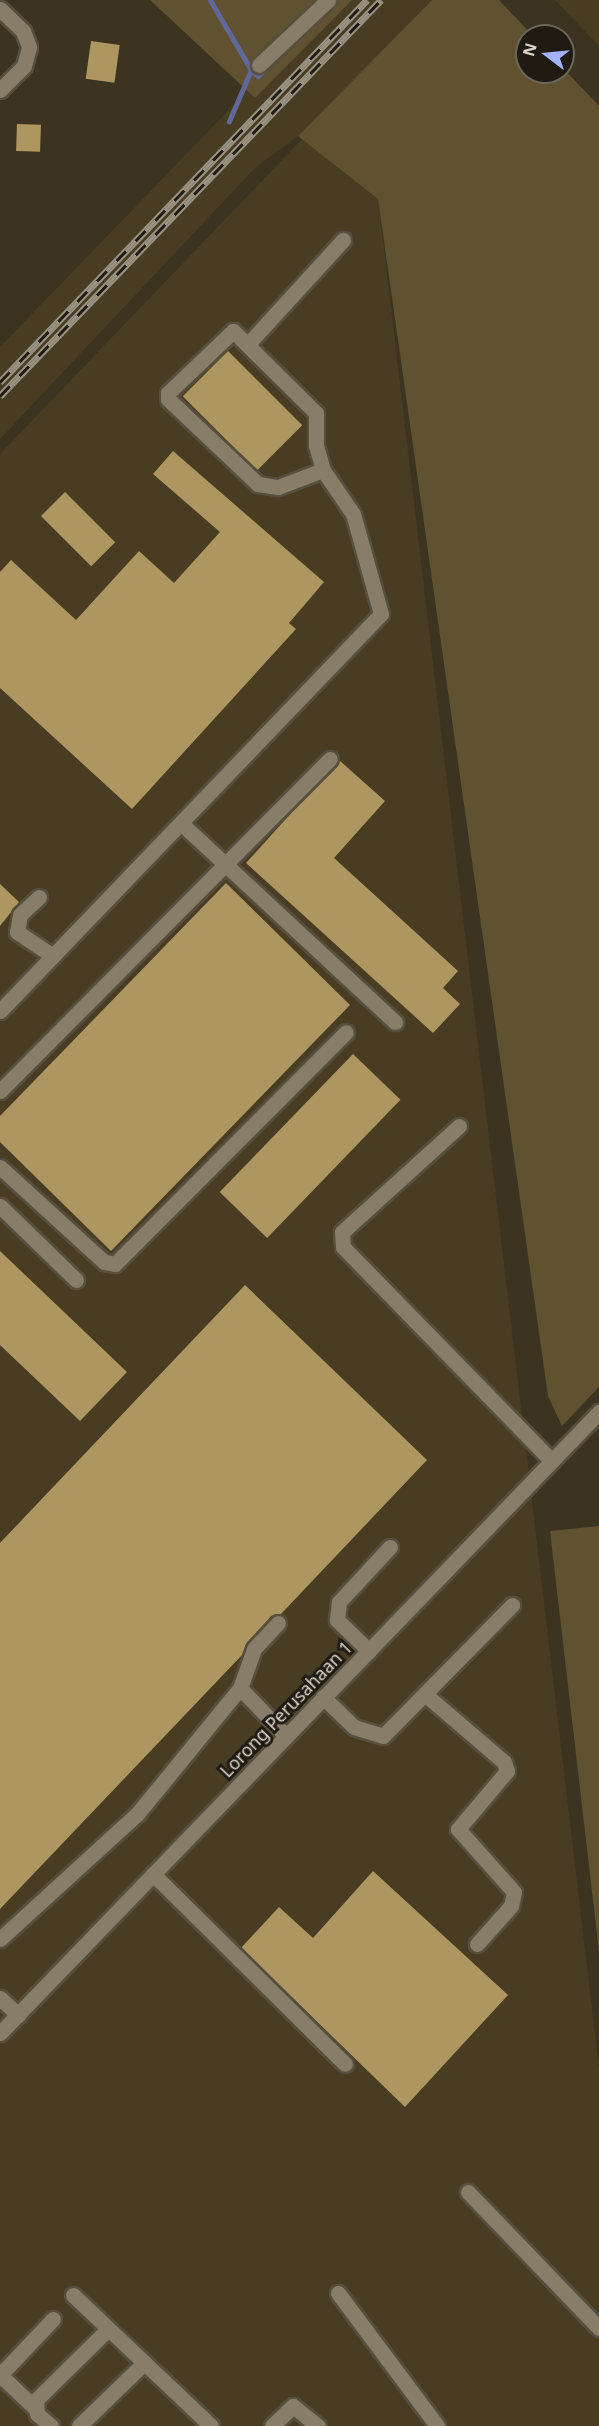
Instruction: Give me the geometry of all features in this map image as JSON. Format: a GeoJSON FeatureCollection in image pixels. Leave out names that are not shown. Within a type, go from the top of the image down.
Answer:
{"type":"FeatureCollection","features":[{"type":"Feature","properties":{"kind":"street"},"geometry":{"type":"LineString","coordinates":[[259,65],[328,0]]}},
{"type":"Feature","properties":{"kind":"street"},"geometry":{"type":"LineString","coordinates":[[0,9],[23,31],[29,47],[24,66],[0,90]]}},
{"type":"Feature","properties":{"kind":"street"},"geometry":{"type":"LineString","coordinates":[[248,344],[343,240]]}},
{"type":"Feature","properties":{"kind":"street"},"geometry":{"type":"LineString","coordinates":[[0,1011],[182,824],[381,614],[353,514],[323,470],[316,446],[316,413],[248,344],[228,331],[172,387],[168,399],[258,484],[278,487],[323,470]]}},
{"type":"Feature","properties":{"kind":"street"},"geometry":{"type":"LineString","coordinates":[[0,1091],[223,862],[330,759]]}},
{"type":"Feature","properties":{"kind":"street"},"geometry":{"type":"LineString","coordinates":[[182,824],[395,1022]]}},
{"type":"Feature","properties":{"kind":"street"},"geometry":{"type":"LineString","coordinates":[[39,897],[20,915],[17,932],[53,957]]}},
{"type":"Feature","properties":{"kind":"street"},"geometry":{"type":"LineString","coordinates":[[0,1167],[104,1262],[115,1263],[346,1032]]}},
{"type":"Feature","properties":{"kind":"street"},"geometry":{"type":"LineString","coordinates":[[459,1126],[342,1232],[343,1247],[552,1461]]}},
{"type":"Feature","properties":{"kind":"street"},"geometry":{"type":"LineString","coordinates":[[0,1206],[76,1280]]}},
{"type":"Feature","properties":{"kind":"street","name":"Lorong Perusahaan 1"},"geometry":{"type":"LineString","coordinates":[[0,2033],[599,1412]]}},
{"type":"Feature","properties":{"kind":"street"},"geometry":{"type":"LineString","coordinates":[[369,1651],[336,1620],[339,1602],[390,1547]]}},
{"type":"Feature","properties":{"kind":"street"},"geometry":{"type":"LineString","coordinates":[[324,1698],[354,1726],[375,1736],[391,1731],[512,1605]]}},
{"type":"Feature","properties":{"kind":"street"},"geometry":{"type":"LineString","coordinates":[[0,1939],[138,1813],[240,1688],[254,1649],[278,1623]]}},
{"type":"Feature","properties":{"kind":"street"},"geometry":{"type":"LineString","coordinates":[[240,1688],[286,1736]]}},
{"type":"Feature","properties":{"kind":"street"},"geometry":{"type":"LineString","coordinates":[[427,1696],[504,1762],[507,1771],[458,1829],[514,1892],[511,1906],[477,1944]]}},
{"type":"Feature","properties":{"kind":"street"},"geometry":{"type":"LineString","coordinates":[[153,1874],[345,2064]]}},
{"type":"Feature","properties":{"kind":"street"},"geometry":{"type":"LineString","coordinates":[[0,1998],[18,2015]]}},
{"type":"Feature","properties":{"kind":"street"},"geometry":{"type":"LineString","coordinates":[[468,2192],[599,2328]]}},
{"type":"Feature","properties":{"kind":"street"},"geometry":{"type":"LineString","coordinates":[[338,2293],[437,2426]]}},
{"type":"Feature","properties":{"kind":"street"},"geometry":{"type":"LineString","coordinates":[[73,2295],[211,2426]]}},
{"type":"Feature","properties":{"kind":"street"},"geometry":{"type":"LineString","coordinates":[[51,2426],[0,2375],[53,2319]]}},
{"type":"Feature","properties":{"kind":"street"},"geometry":{"type":"LineString","coordinates":[[34,2407],[108,2329]]}},
{"type":"Feature","properties":{"kind":"street"},"geometry":{"type":"LineString","coordinates":[[79,2426],[144,2363]]}},
{"type":"Feature","properties":{"kind":"street"},"geometry":{"type":"LineString","coordinates":[[272,2426],[293,2406],[318,2426]]}},
{"type":"Feature","properties":{"kind":"shaded area"},"geometry":{"type":"Polygon","coordinates":[[[150,0],[352,0],[255,98],[150,0]]]}},
{"type":"Feature","properties":{"kind":"shaded area"},"geometry":{"type":"Polygon","coordinates":[[[335,0],[432,0],[298,136],[256,167],[0,439],[0,347],[335,0]]]}},
{"type":"Feature","properties":{"kind":"shaded area"},"geometry":{"type":"Polygon","coordinates":[[[432,0],[499,0],[522,24],[515,24],[515,84],[575,84],[575,81],[599,106],[599,1387],[562,1426],[548,1396],[378,199],[298,136],[432,0]]]}},
{"type":"Feature","properties":{"kind":"shaded area"},"geometry":{"type":"Polygon","coordinates":[[[555,0],[599,0],[599,46],[555,0]]]}},
{"type":"Feature","properties":{"kind":"shaded area"},"geometry":{"type":"Polygon","coordinates":[[[304,137],[378,198],[599,2068],[599,2426],[0,2426],[0,454],[304,137]]]}},
{"type":"Feature","properties":{"kind":"shaded area"},"geometry":{"type":"Polygon","coordinates":[[[599,1526],[599,1952],[550,1531],[599,1526]]]}},
{"type":"Feature","properties":{"kind":"building"},"geometry":{"type":"Polygon","coordinates":[[[91,41],[120,45],[114,83],[86,79],[91,41]]]}},
{"type":"Feature","properties":{"kind":"building"},"geometry":{"type":"Polygon","coordinates":[[[17,124],[41,125],[40,152],[16,151],[17,124]]]}},
{"type":"Feature","properties":{"kind":"building"},"geometry":{"type":"Polygon","coordinates":[[[228,351],[302,425],[257,471],[183,396],[228,351]]]}},
{"type":"Feature","properties":{"kind":"building"},"geometry":{"type":"Polygon","coordinates":[[[173,451],[324,582],[289,623],[296,629],[132,809],[0,688],[0,572],[11,560],[76,620],[139,551],[174,583],[220,532],[153,474],[173,451]]]}},
{"type":"Feature","properties":{"kind":"building"},"geometry":{"type":"Polygon","coordinates":[[[65,492],[115,542],[91,566],[41,516],[65,492]]]}},
{"type":"Feature","properties":{"kind":"building"},"geometry":{"type":"Polygon","coordinates":[[[339,760],[385,801],[334,858],[458,971],[443,988],[460,1004],[433,1033],[246,863],[339,760]]]}},
{"type":"Feature","properties":{"kind":"building"},"geometry":{"type":"Polygon","coordinates":[[[226,883],[350,1005],[111,1251],[0,1142],[0,1116],[226,883]]]}},
{"type":"Feature","properties":{"kind":"building"},"geometry":{"type":"Polygon","coordinates":[[[0,884],[19,902],[0,926],[0,884]]]}},
{"type":"Feature","properties":{"kind":"building"},"geometry":{"type":"Polygon","coordinates":[[[353,1054],[400,1100],[267,1238],[220,1192],[353,1054]]]}},
{"type":"Feature","properties":{"kind":"building"},"geometry":{"type":"Polygon","coordinates":[[[0,1251],[127,1372],[80,1421],[0,1345],[0,1251]]]}},
{"type":"Feature","properties":{"kind":"building"},"geometry":{"type":"Polygon","coordinates":[[[245,1285],[427,1460],[281,1614],[271,1616],[242,1655],[0,1909],[0,1543],[245,1285]]]}},
{"type":"Feature","properties":{"kind":"building"},"geometry":{"type":"Polygon","coordinates":[[[373,1871],[508,1995],[405,2107],[241,1948],[279,1907],[313,1938],[373,1871]]]}},
{"type":"Feature","properties":{"kind":"waterway"},"geometry":{"type":"LineString","coordinates":[[210,0],[251,70],[229,121]]}},
{"type":"Feature","properties":{"kind":"waterway"},"geometry":{"type":"LineString","coordinates":[[251,70],[258,76],[266,68]]}},
{"type":"Feature","properties":{"kind":"railway"},"geometry":{"type":"LineString","coordinates":[[0,382],[367,0]]}},
{"type":"Feature","properties":{"kind":"railway"},"geometry":{"type":"LineString","coordinates":[[0,396],[381,0]]}}]}
